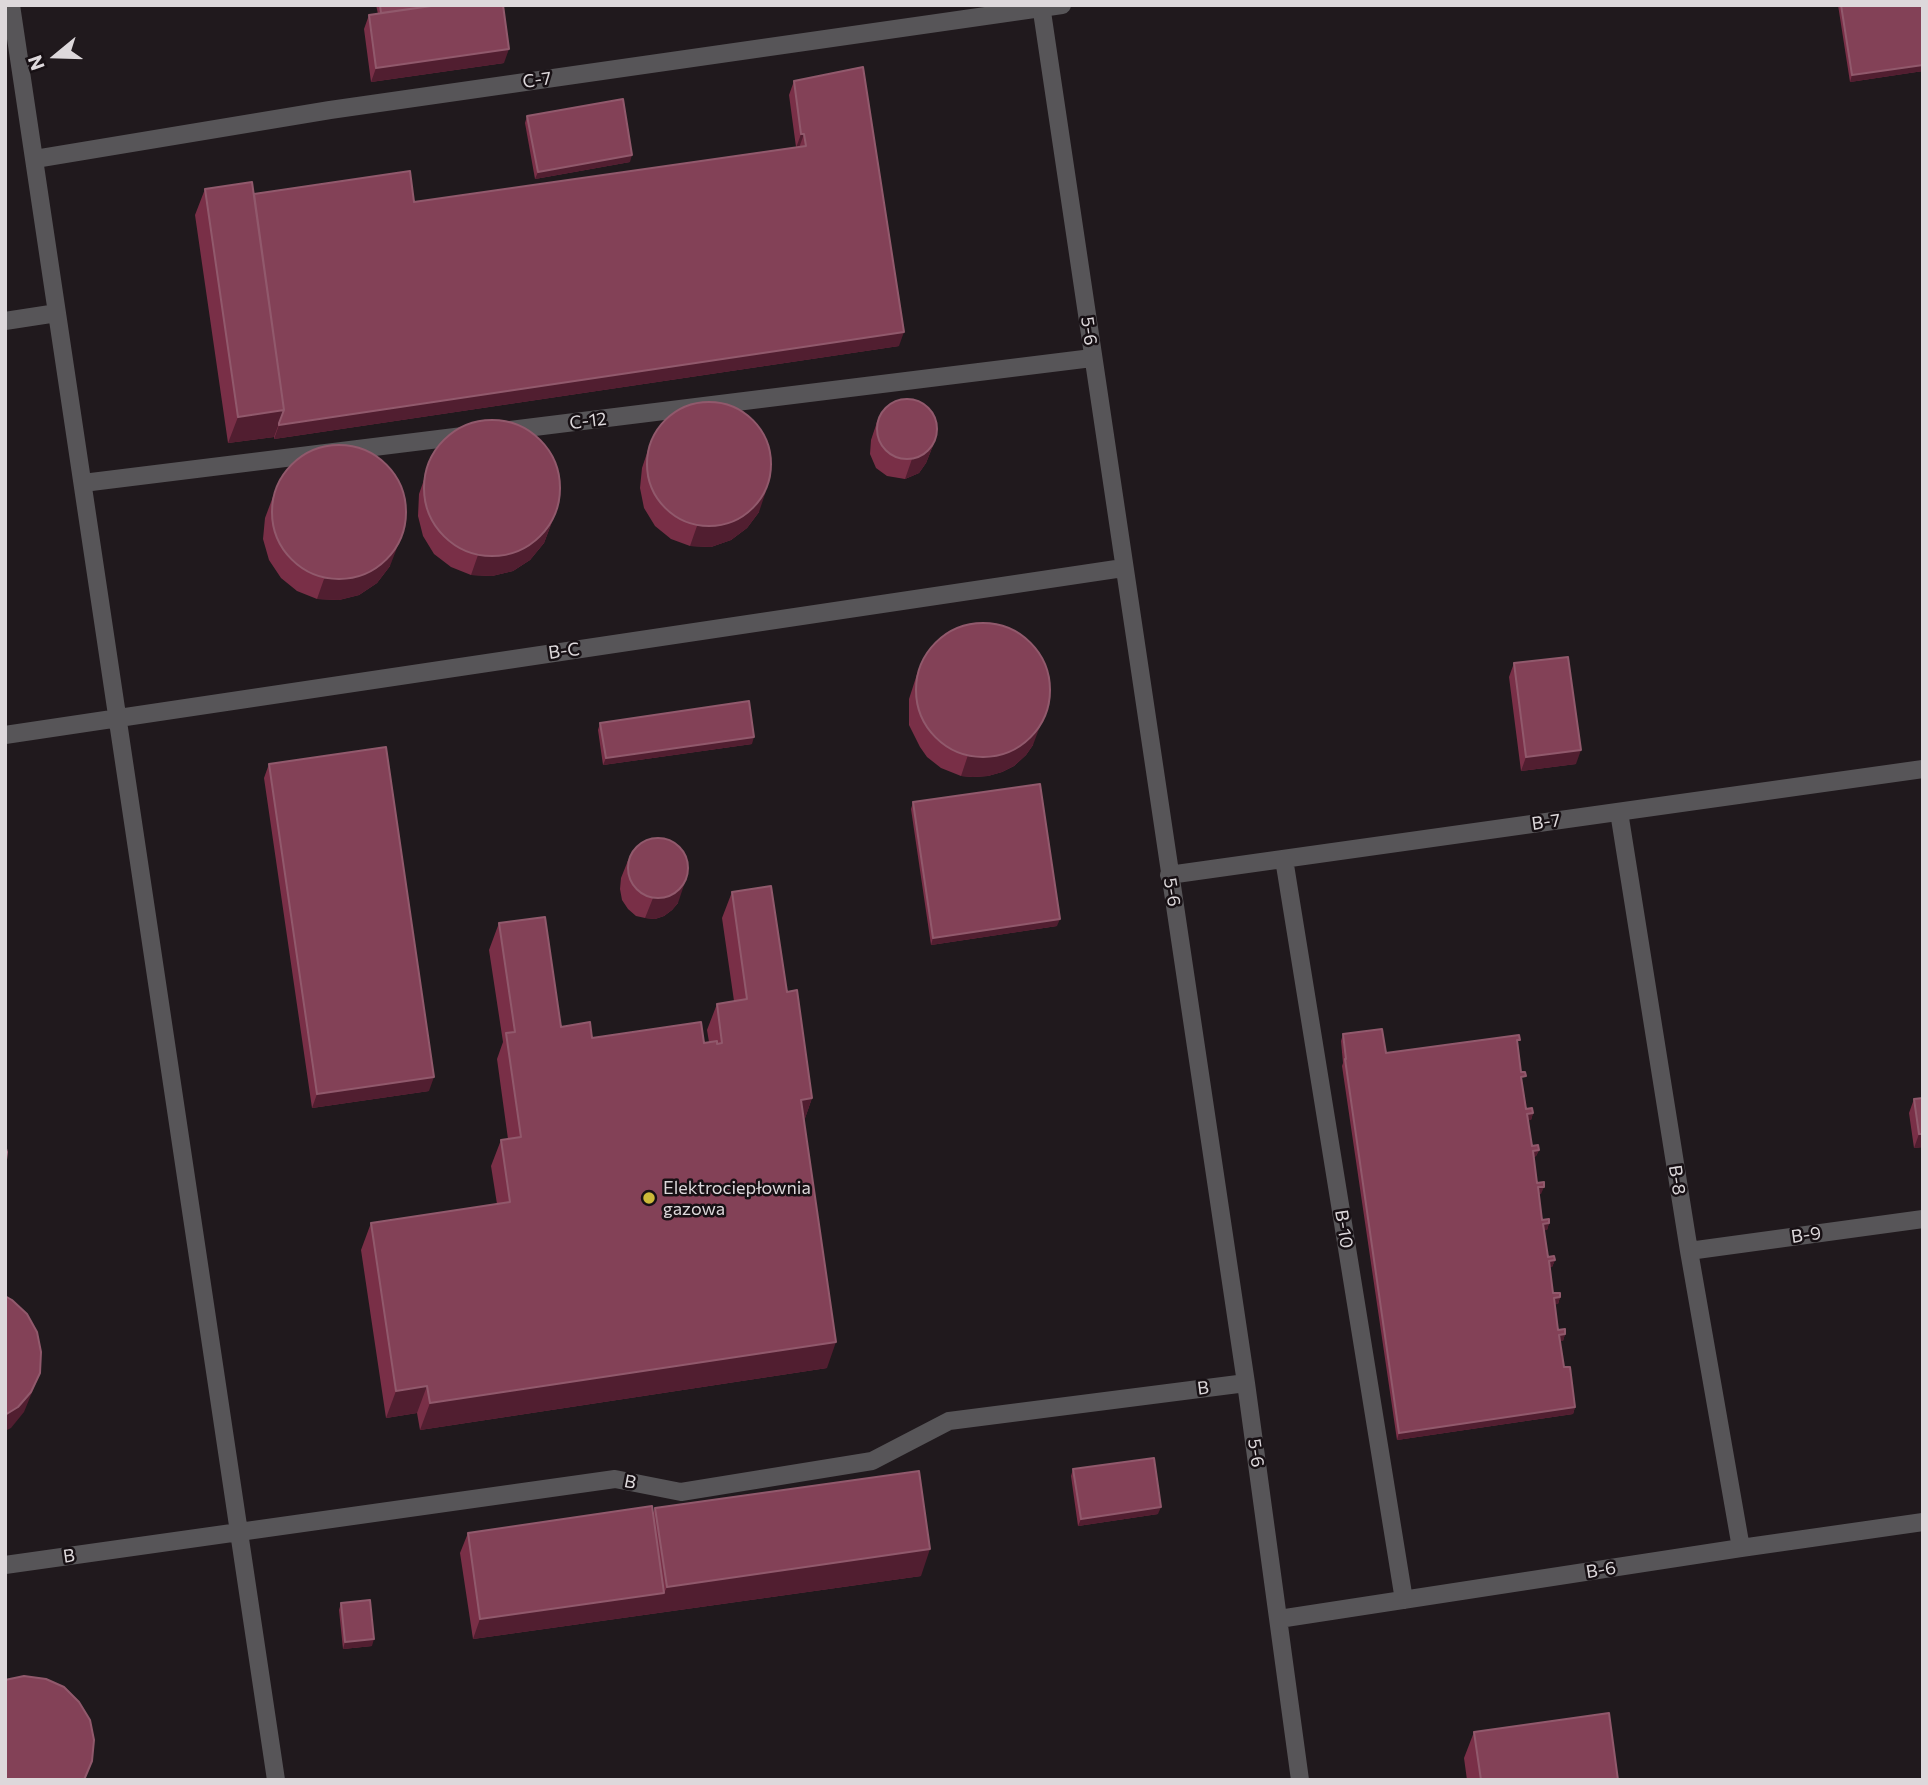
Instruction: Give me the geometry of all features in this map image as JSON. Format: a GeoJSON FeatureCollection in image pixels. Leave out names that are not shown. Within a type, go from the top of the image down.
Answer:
{"type":"FeatureCollection","features":[{"type":"Feature","properties":{"kind":"lane"},"geometry":{"type":"LineString","coordinates":[[11,5],[276,1780]]}},
{"type":"Feature","properties":{"kind":"lane","name":"C-7"},"geometry":{"type":"LineString","coordinates":[[35,159],[330,110],[1062,5]]}},
{"type":"Feature","properties":{"kind":"lane","name":"5-6"},"geometry":{"type":"LineString","coordinates":[[1041,7],[1246,1383],[1300,1780]]}},
{"type":"Feature","properties":{"kind":"lane"},"geometry":{"type":"LineString","coordinates":[[5,321],[57,313]]}},
{"type":"Feature","properties":{"kind":"lane","name":"C-12"},"geometry":{"type":"LineString","coordinates":[[83,483],[1093,358]]}},
{"type":"Feature","properties":{"kind":"lane","name":"B-C"},"geometry":{"type":"LineString","coordinates":[[5,735],[1123,568]]}},
{"type":"Feature","properties":{"kind":"lane","name":"B-7"},"geometry":{"type":"LineString","coordinates":[[1169,875],[1923,769]]}},
{"type":"Feature","properties":{"kind":"lane","name":"B-8"},"geometry":{"type":"LineString","coordinates":[[1619,812],[1689,1251],[1741,1548]]}},
{"type":"Feature","properties":{"kind":"lane","name":"B-10"},"geometry":{"type":"LineString","coordinates":[[1284,859],[1404,1600]]}},
{"type":"Feature","properties":{"kind":"lane","name":"B-9"},"geometry":{"type":"LineString","coordinates":[[1689,1251],[1923,1219]]}},
{"type":"Feature","properties":{"kind":"lane","name":"B"},"geometry":{"type":"LineString","coordinates":[[5,1565],[615,1479],[681,1492],[872,1461],[949,1421],[1246,1383]]}},
{"type":"Feature","properties":{"kind":"lane","name":"B-6"},"geometry":{"type":"LineString","coordinates":[[1279,1619],[1923,1522]]}},
{"type":"Feature","properties":{"kind":"building"},"geometry":{"type":"Polygon","coordinates":[[[380,5],[438,5],[381,13],[380,5]]]}},
{"type":"Feature","properties":{"kind":"building"},"geometry":{"type":"Polygon","coordinates":[[[438,5],[503,5],[509,49],[376,68],[369,15],[438,5]]]}},
{"type":"Feature","properties":{"kind":"building"},"geometry":{"type":"Polygon","coordinates":[[[1841,5],[1923,5],[1923,65],[1852,75],[1841,5]]]}},
{"type":"Feature","properties":{"kind":"building"},"geometry":{"type":"Polygon","coordinates":[[[863,67],[904,332],[279,425],[284,410],[254,194],[410,171],[414,202],[806,146],[804,134],[801,134],[794,81],[863,67]]]}},
{"type":"Feature","properties":{"kind":"building"},"geometry":{"type":"Polygon","coordinates":[[[623,99],[632,155],[538,172],[527,116],[623,99]]]}},
{"type":"Feature","properties":{"kind":"building"},"geometry":{"type":"Polygon","coordinates":[[[252,182],[284,410],[238,417],[205,189],[252,182]]]}},
{"type":"Feature","properties":{"kind":"building"},"geometry":{"type":"Polygon","coordinates":[[[907,399],[928,408],[937,429],[928,450],[907,459],[886,450],[877,429],[886,408],[907,399]]]}},
{"type":"Feature","properties":{"kind":"building"},"geometry":{"type":"Polygon","coordinates":[[[709,402],[733,407],[753,420],[766,440],[771,464],[766,488],[753,508],[733,521],[709,526],[685,521],[665,508],[652,488],[647,464],[652,440],[665,420],[685,407],[709,402]]]}},
{"type":"Feature","properties":{"kind":"building"},"geometry":{"type":"Polygon","coordinates":[[[492,420],[518,426],[540,440],[554,462],[560,488],[554,514],[540,536],[518,550],[492,556],[466,550],[444,536],[430,514],[424,488],[430,462],[444,440],[466,426],[492,420]]]}},
{"type":"Feature","properties":{"kind":"building"},"geometry":{"type":"Polygon","coordinates":[[[339,445],[365,450],[387,464],[401,486],[406,512],[401,538],[387,560],[365,574],[339,579],[313,574],[291,560],[277,538],[272,512],[277,486],[291,464],[313,450],[339,445]]]}},
{"type":"Feature","properties":{"kind":"building"},"geometry":{"type":"Polygon","coordinates":[[[983,623],[1009,628],[1030,643],[1045,664],[1050,690],[1045,716],[1030,737],[1009,752],[983,757],[957,752],[936,737],[921,716],[916,690],[921,664],[936,643],[957,628],[983,623]]]}},
{"type":"Feature","properties":{"kind":"building"},"geometry":{"type":"Polygon","coordinates":[[[1568,657],[1581,750],[1526,757],[1514,663],[1568,657]]]}},
{"type":"Feature","properties":{"kind":"building"},"geometry":{"type":"Polygon","coordinates":[[[749,701],[754,737],[606,758],[600,723],[749,701]]]}},
{"type":"Feature","properties":{"kind":"building"},"geometry":{"type":"Polygon","coordinates":[[[386,747],[434,1077],[317,1094],[269,764],[386,747]]]}},
{"type":"Feature","properties":{"kind":"building"},"geometry":{"type":"Polygon","coordinates":[[[1040,784],[1060,919],[933,938],[913,802],[1040,784]]]}},
{"type":"Feature","properties":{"kind":"building"},"geometry":{"type":"Polygon","coordinates":[[[652,838],[664,838],[680,846],[686,856],[686,880],[680,890],[664,898],[652,898],[636,890],[628,874],[628,862],[636,846],[652,838]]]}},
{"type":"Feature","properties":{"kind":"building","name":"Elektrociepłownia gazowa"},"geometry":{"type":"Polygon","coordinates":[[[771,886],[787,992],[797,990],[812,1098],[801,1100],[836,1342],[430,1403],[427,1386],[396,1391],[371,1223],[510,1202],[501,1140],[521,1137],[506,1033],[515,1032],[499,923],[545,917],[561,1027],[590,1022],[592,1038],[701,1022],[704,1043],[717,1041],[717,1044],[722,1043],[717,1004],[747,999],[732,892],[771,886]]]}},
{"type":"Feature","properties":{"kind":"building"},"geometry":{"type":"Polygon","coordinates":[[[1382,1029],[1386,1053],[1519,1035],[1520,1040],[1517,1040],[1521,1072],[1525,1072],[1526,1076],[1521,1077],[1526,1109],[1532,1108],[1533,1113],[1527,1114],[1532,1146],[1538,1145],[1539,1150],[1533,1151],[1537,1183],[1544,1182],[1544,1187],[1538,1187],[1542,1220],[1549,1219],[1549,1223],[1543,1224],[1548,1257],[1554,1256],[1555,1260],[1549,1261],[1553,1293],[1560,1293],[1560,1297],[1554,1298],[1558,1330],[1565,1329],[1565,1334],[1559,1335],[1564,1367],[1570,1367],[1575,1407],[1399,1433],[1343,1034],[1382,1029]]]}},
{"type":"Feature","properties":{"kind":"building"},"geometry":{"type":"Polygon","coordinates":[[[1923,1098],[1923,1134],[1919,1134],[1914,1099],[1923,1098]]]}},
{"type":"Feature","properties":{"kind":"building"},"geometry":{"type":"Polygon","coordinates":[[[5,1296],[27,1314],[37,1332],[41,1352],[40,1373],[31,1392],[18,1407],[5,1415],[5,1296]]]}},
{"type":"Feature","properties":{"kind":"building"},"geometry":{"type":"Polygon","coordinates":[[[1154,1458],[1161,1507],[1081,1519],[1073,1469],[1154,1458]]]}},
{"type":"Feature","properties":{"kind":"building"},"geometry":{"type":"Polygon","coordinates":[[[919,1471],[930,1549],[667,1587],[655,1508],[919,1471]]]}},
{"type":"Feature","properties":{"kind":"building"},"geometry":{"type":"Polygon","coordinates":[[[652,1506],[664,1593],[480,1619],[468,1533],[652,1506]]]}},
{"type":"Feature","properties":{"kind":"building"},"geometry":{"type":"Polygon","coordinates":[[[370,1600],[374,1639],[345,1642],[341,1603],[370,1600]]]}},
{"type":"Feature","properties":{"kind":"building"},"geometry":{"type":"Polygon","coordinates":[[[24,1676],[46,1679],[64,1687],[79,1702],[90,1720],[94,1740],[92,1761],[84,1780],[5,1780],[5,1680],[24,1676]]]}},
{"type":"Feature","properties":{"kind":"building"},"geometry":{"type":"Polygon","coordinates":[[[1609,1713],[1618,1780],[1481,1780],[1474,1732],[1609,1713]]]}},
{"type":"Feature","properties":{"kind":"place","name":"Elektrociepłownia gazowa"},"geometry":{"type":"Point","coordinates":[649,1198]}}]}
